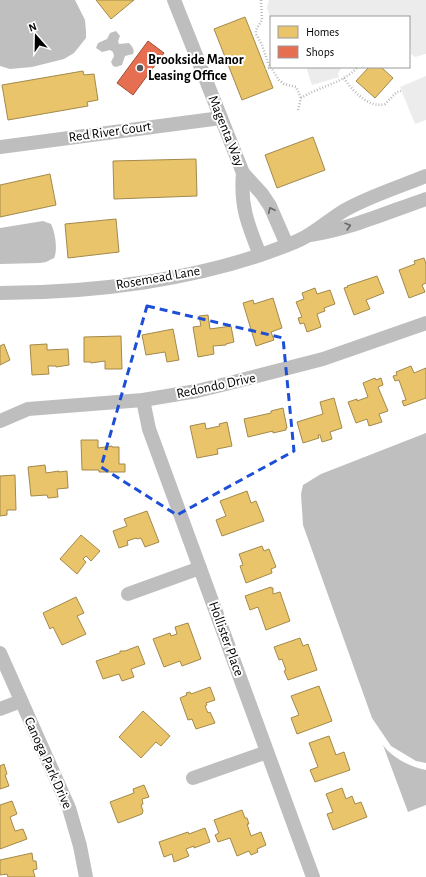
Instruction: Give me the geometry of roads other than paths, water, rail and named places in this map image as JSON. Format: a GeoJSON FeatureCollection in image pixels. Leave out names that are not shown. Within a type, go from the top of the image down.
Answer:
{"type":"FeatureCollection","features":[{"type":"Feature","properties":{"kind":"street","name":"Magenta Way"},"geometry":{"type":"LineString","coordinates":[[174,0],[243,173],[262,194],[270,206],[287,245]]}},
{"type":"Feature","properties":{"kind":"street","name":"Red River Court"},"geometry":{"type":"LineString","coordinates":[[0,147],[221,118]]}},
{"type":"Feature","properties":{"kind":"street","name":"Magenta Way"},"geometry":{"type":"LineString","coordinates":[[243,173],[242,202],[260,255]]}},
{"type":"Feature","properties":{"kind":"street","name":"Rosemead Lane"},"geometry":{"type":"LineString","coordinates":[[310,235],[325,223],[356,204],[426,176]]}},
{"type":"Feature","properties":{"kind":"street","name":"Rosemead Lane"},"geometry":{"type":"LineString","coordinates":[[0,293],[81,290],[136,283],[202,271],[260,255],[310,235],[329,232],[350,226],[426,199]]}},
{"type":"Feature","properties":{"kind":"street","name":"Redondo Drive"},"geometry":{"type":"LineString","coordinates":[[0,421],[28,409],[143,400],[197,391],[275,373],[323,359],[426,323]]}},
{"type":"Feature","properties":{"kind":"street","name":"Hollister Place"},"geometry":{"type":"LineString","coordinates":[[143,400],[149,429],[313,877]]}},
{"type":"Feature","properties":{"kind":"street"},"geometry":{"type":"LineString","coordinates":[[128,594],[200,568]]}},
{"type":"Feature","properties":{"kind":"street","name":"Canoga Park Drive"},"geometry":{"type":"LineString","coordinates":[[0,653],[68,808],[80,846],[86,877]]}},
{"type":"Feature","properties":{"kind":"street"},"geometry":{"type":"LineString","coordinates":[[0,709],[21,701]]}},
{"type":"Feature","properties":{"kind":"street"},"geometry":{"type":"LineString","coordinates":[[193,778],[267,752]]}},
{"type":"Feature","properties":{"kind":"place","name":"Brookside Manor Leasing Office"},"geometry":{"type":"Point","coordinates":[140,68]}}]}
